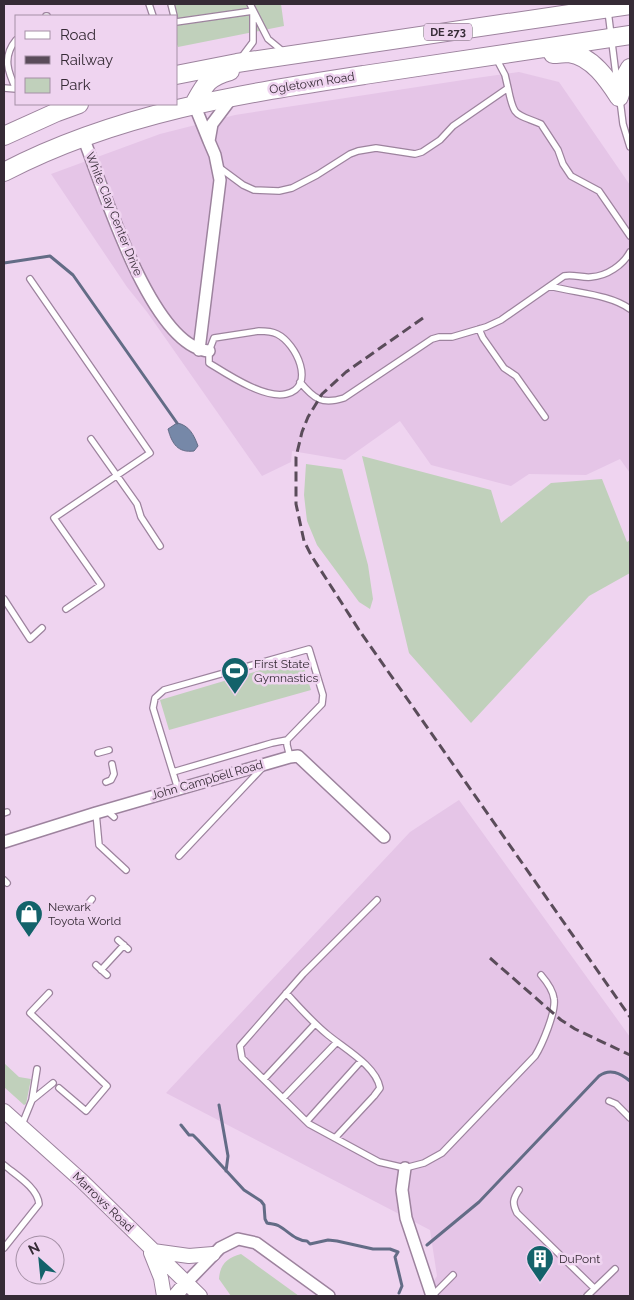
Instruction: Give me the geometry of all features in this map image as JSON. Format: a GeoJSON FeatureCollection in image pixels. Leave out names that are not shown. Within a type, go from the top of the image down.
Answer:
{"type":"FeatureCollection","features":[{"type":"Feature","properties":{"kind":"main road","name":"DE 273"},"geometry":{"type":"LineString","coordinates":[[178,75],[237,63],[607,6],[630,5]]}},
{"type":"Feature","properties":{"kind":"main road","name":"Ogletown Road"},"geometry":{"type":"LineString","coordinates":[[4,172],[29,159],[83,137],[136,119],[194,104],[233,96],[630,35]]}},
{"type":"Feature","properties":{"kind":"main road"},"geometry":{"type":"LineString","coordinates":[[528,50],[548,54],[570,53],[581,57],[608,80],[619,97]]}},
{"type":"Feature","properties":{"kind":"main road"},"geometry":{"type":"LineString","coordinates":[[194,104],[205,84],[211,78],[219,74],[289,56]]}},
{"type":"Feature","properties":{"kind":"main road"},"geometry":{"type":"LineString","coordinates":[[178,66],[194,62],[237,63]]}},
{"type":"Feature","properties":{"kind":"main road"},"geometry":{"type":"LineString","coordinates":[[619,97],[630,68]]}},
{"type":"Feature","properties":{"kind":"main road"},"geometry":{"type":"LineString","coordinates":[[4,135],[31,113],[51,105]]}},
{"type":"Feature","properties":{"kind":"main road"},"geometry":{"type":"LineString","coordinates":[[4,135],[75,105]]}},
{"type":"Feature","properties":{"kind":"street"},"geometry":{"type":"LineString","coordinates":[[209,142],[212,124],[233,96]]}},
{"type":"Feature","properties":{"kind":"street"},"geometry":{"type":"LineString","coordinates":[[194,104],[218,167],[219,193],[204,351]]}},
{"type":"Feature","properties":{"kind":"street","name":"White Clay Center Drive"},"geometry":{"type":"LineString","coordinates":[[83,137],[131,262],[141,282],[179,336],[204,351]]}},
{"type":"Feature","properties":{"kind":"street"},"geometry":{"type":"LineString","coordinates":[[290,757],[298,756],[305,761],[384,837]]}},
{"type":"Feature","properties":{"kind":"street","name":"John Campbell Road"},"geometry":{"type":"LineString","coordinates":[[4,842],[290,757]]}},
{"type":"Feature","properties":{"kind":"street","name":"Marrows Road"},"geometry":{"type":"LineString","coordinates":[[4,1111],[82,1181],[200,1296]]}},
{"type":"Feature","properties":{"kind":"street"},"geometry":{"type":"LineString","coordinates":[[405,1168],[402,1190],[406,1218],[432,1296]]}},
{"type":"Feature","properties":{"kind":"street"},"geometry":{"type":"LineString","coordinates":[[175,1296],[213,1254],[228,1243],[238,1239],[256,1243],[329,1296]]}},
{"type":"Feature","properties":{"kind":"street"},"geometry":{"type":"LineString","coordinates":[[164,1296],[161,1278],[151,1250],[189,1256],[213,1254]]}},
{"type":"Feature","properties":{"kind":"lane"},"geometry":{"type":"LineString","coordinates":[[250,4],[268,39],[289,56]]}},
{"type":"Feature","properties":{"kind":"lane"},"geometry":{"type":"LineString","coordinates":[[607,6],[623,124],[630,147]]}},
{"type":"Feature","properties":{"kind":"lane"},"geometry":{"type":"LineString","coordinates":[[178,22],[253,11]]}},
{"type":"Feature","properties":{"kind":"lane"},"geometry":{"type":"LineString","coordinates":[[237,63],[253,42],[253,11]]}},
{"type":"Feature","properties":{"kind":"lane"},"geometry":{"type":"LineString","coordinates":[[15,42],[7,66],[15,86]]}},
{"type":"Feature","properties":{"kind":"lane"},"geometry":{"type":"LineString","coordinates":[[495,55],[505,75],[512,106],[518,115],[541,124],[558,150],[563,164],[571,176],[599,191],[630,236]]}},
{"type":"Feature","properties":{"kind":"lane"},"geometry":{"type":"LineString","coordinates":[[218,167],[243,185],[254,190],[279,191],[292,188],[358,151],[376,148],[415,154],[422,152],[430,148],[453,126],[508,88]]}},
{"type":"Feature","properties":{"kind":"lane"},"geometry":{"type":"LineString","coordinates":[[300,382],[313,397],[326,401],[344,398],[432,339],[452,337],[501,320],[564,276],[592,277],[605,274],[616,268],[630,252]]}},
{"type":"Feature","properties":{"kind":"lane"},"geometry":{"type":"LineString","coordinates":[[30,279],[71,344],[150,453],[54,518],[101,585],[66,609]]}},
{"type":"Feature","properties":{"kind":"lane"},"geometry":{"type":"LineString","coordinates":[[550,286],[613,301],[630,309]]}},
{"type":"Feature","properties":{"kind":"lane"},"geometry":{"type":"LineString","coordinates":[[479,329],[504,368],[516,376],[545,417]]}},
{"type":"Feature","properties":{"kind":"lane"},"geometry":{"type":"LineString","coordinates":[[270,331],[278,334],[294,350],[300,361],[302,371],[300,382],[296,389],[286,394],[273,394],[259,390],[209,363],[204,351],[214,338],[270,331]]}},
{"type":"Feature","properties":{"kind":"lane"},"geometry":{"type":"LineString","coordinates":[[91,439],[137,504],[141,517],[160,546]]}},
{"type":"Feature","properties":{"kind":"lane"},"geometry":{"type":"LineString","coordinates":[[4,599],[30,638],[42,628]]}},
{"type":"Feature","properties":{"kind":"lane"},"geometry":{"type":"LineString","coordinates":[[173,772],[272,742],[287,740],[322,704],[323,695],[309,649],[164,690],[155,698],[154,708],[178,789]]}},
{"type":"Feature","properties":{"kind":"lane"},"geometry":{"type":"LineString","coordinates":[[287,740],[286,744],[290,757]]}},
{"type":"Feature","properties":{"kind":"lane"},"geometry":{"type":"LineString","coordinates":[[98,753],[109,750]]}},
{"type":"Feature","properties":{"kind":"lane"},"geometry":{"type":"LineString","coordinates":[[179,856],[267,763]]}},
{"type":"Feature","properties":{"kind":"lane"},"geometry":{"type":"LineString","coordinates":[[106,782],[114,774],[112,764]]}},
{"type":"Feature","properties":{"kind":"lane"},"geometry":{"type":"LineString","coordinates":[[105,813],[99,844],[121,869]]}},
{"type":"Feature","properties":{"kind":"lane"},"geometry":{"type":"LineString","coordinates":[[84,909],[92,899]]}},
{"type":"Feature","properties":{"kind":"lane"},"geometry":{"type":"LineString","coordinates":[[377,900],[303,974],[240,1046],[242,1058],[307,1121],[379,1162],[405,1168],[429,1161],[449,1147],[535,1056],[543,1045],[554,1000],[550,987],[541,975]]}},
{"type":"Feature","properties":{"kind":"lane"},"geometry":{"type":"LineString","coordinates":[[107,975],[99,968],[126,947],[118,940]]}},
{"type":"Feature","properties":{"kind":"lane"},"geometry":{"type":"LineString","coordinates":[[50,993],[30,1013],[107,1086],[86,1111],[59,1088]]}},
{"type":"Feature","properties":{"kind":"lane"},"geometry":{"type":"LineString","coordinates":[[286,994],[315,1024],[361,1061],[378,1080],[380,1088],[335,1138]]}},
{"type":"Feature","properties":{"kind":"lane"},"geometry":{"type":"LineString","coordinates":[[264,1079],[315,1024]]}},
{"type":"Feature","properties":{"kind":"lane"},"geometry":{"type":"LineString","coordinates":[[283,1098],[337,1042]]}},
{"type":"Feature","properties":{"kind":"lane"},"geometry":{"type":"LineString","coordinates":[[307,1121],[361,1061]]}},
{"type":"Feature","properties":{"kind":"lane"},"geometry":{"type":"LineString","coordinates":[[21,1126],[32,1100],[37,1069]]}},
{"type":"Feature","properties":{"kind":"lane"},"geometry":{"type":"LineString","coordinates":[[32,1100],[53,1082]]}},
{"type":"Feature","properties":{"kind":"lane"},"geometry":{"type":"LineString","coordinates":[[608,1101],[616,1104],[630,1118]]}},
{"type":"Feature","properties":{"kind":"lane"},"geometry":{"type":"LineString","coordinates":[[4,1165],[33,1190],[39,1198],[39,1204],[4,1248]]}},
{"type":"Feature","properties":{"kind":"lane"},"geometry":{"type":"LineString","coordinates":[[519,1190],[514,1198],[515,1215],[594,1288]]}},
{"type":"Feature","properties":{"kind":"lane"},"geometry":{"type":"LineString","coordinates":[[588,1296],[615,1269]]}},
{"type":"Feature","properties":{"kind":"lane"},"geometry":{"type":"LineString","coordinates":[[432,1296],[453,1275]]}},
{"type":"Feature","properties":{"kind":"shaded area"},"geometry":{"type":"Polygon","coordinates":[[[519,72],[559,82],[630,185],[630,473],[620,459],[586,475],[529,474],[511,486],[431,465],[400,421],[345,460],[292,451],[291,462],[262,476],[147,312],[127,287],[51,174],[160,134],[235,115],[519,72]]]}},
{"type":"Feature","properties":{"kind":"shaded area"},"geometry":{"type":"Polygon","coordinates":[[[459,800],[630,1037],[630,1296],[424,1296],[437,1276],[430,1230],[166,1093],[410,832],[459,800]]]}},
{"type":"Feature","properties":{"kind":"green space"},"geometry":{"type":"Polygon","coordinates":[[[167,4],[281,4],[284,26],[178,47],[178,15],[170,15],[167,4]]]}},
{"type":"Feature","properties":{"kind":"green space"},"geometry":{"type":"Polygon","coordinates":[[[362,456],[491,490],[501,523],[551,483],[602,479],[627,542],[630,540],[630,573],[589,596],[471,723],[409,653],[362,456]]]}},
{"type":"Feature","properties":{"kind":"green space"},"geometry":{"type":"Polygon","coordinates":[[[306,464],[342,469],[368,565],[373,599],[370,609],[359,602],[317,545],[307,521],[304,495],[306,464]]]}},
{"type":"Feature","properties":{"kind":"green space","name":"First State Gymnastics"},"geometry":{"type":"Polygon","coordinates":[[[301,658],[311,690],[169,730],[160,700],[301,658]]]}},
{"type":"Feature","properties":{"kind":"green space"},"geometry":{"type":"Polygon","coordinates":[[[4,1063],[19,1077],[31,1079],[26,1104],[24,1105],[4,1087],[4,1063]]]}},
{"type":"Feature","properties":{"kind":"green space"},"geometry":{"type":"Polygon","coordinates":[[[241,1254],[299,1296],[231,1296],[219,1279],[221,1269],[225,1262],[241,1254]]]}},
{"type":"Feature","properties":{"kind":"water"},"geometry":{"type":"Polygon","coordinates":[[[177,423],[188,428],[193,434],[198,446],[194,451],[184,451],[174,443],[168,429],[177,423]]]}},
{"type":"Feature","properties":{"kind":"waterway"},"geometry":{"type":"LineString","coordinates":[[4,263],[50,256],[73,275],[177,423]]}},
{"type":"Feature","properties":{"kind":"waterway"},"geometry":{"type":"LineString","coordinates":[[427,1245],[479,1202],[599,1076],[607,1072],[615,1072],[630,1081]]}},
{"type":"Feature","properties":{"kind":"waterway"},"geometry":{"type":"LineString","coordinates":[[219,1105],[228,1156],[226,1171]]}},
{"type":"Feature","properties":{"kind":"waterway"},"geometry":{"type":"LineString","coordinates":[[181,1125],[189,1135],[193,1135],[198,1140],[244,1190],[261,1201],[264,1205],[267,1223],[278,1225],[296,1238],[307,1241],[310,1244],[328,1240],[373,1249],[390,1249],[398,1252],[395,1257],[402,1286],[399,1293]]}},
{"type":"Feature","properties":{"kind":"railway"},"geometry":{"type":"LineString","coordinates":[[423,318],[346,372],[322,394],[308,417],[296,457],[296,504],[304,541],[359,630],[630,1017]]}},
{"type":"Feature","properties":{"kind":"railway"},"geometry":{"type":"LineString","coordinates":[[490,958],[561,1020],[575,1029],[630,1055]]}},
{"type":"Feature","properties":{"kind":"place","name":"First State Gymnastics"},"geometry":{"type":"Point","coordinates":[235,695]}},
{"type":"Feature","properties":{"kind":"place","name":"Newark Toyota World"},"geometry":{"type":"Point","coordinates":[29,938]}},
{"type":"Feature","properties":{"kind":"place","name":"DuPont"},"geometry":{"type":"Point","coordinates":[540,1283]}}]}
